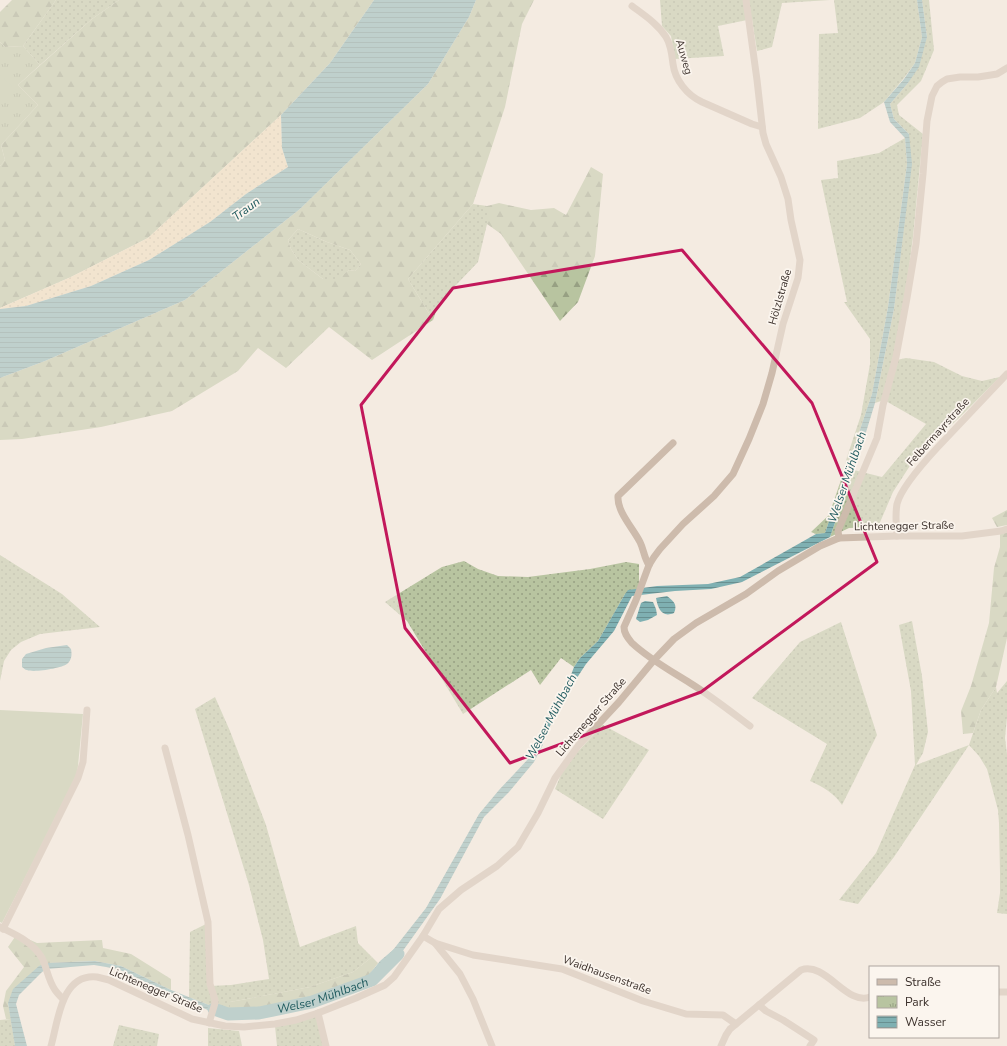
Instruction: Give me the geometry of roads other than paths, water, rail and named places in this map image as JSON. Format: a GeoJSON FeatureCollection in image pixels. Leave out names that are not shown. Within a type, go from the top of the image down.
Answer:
{"type":"FeatureCollection","features":[{"type":"Feature","properties":{"kind":"street","name":"Hölzlstraße"},"geometry":{"type":"LineString","coordinates":[[654,660],[632,642],[625,633],[624,627],[642,586],[649,565],[660,549],[683,524],[714,496],[733,474],[763,404],[772,373],[783,324],[797,286],[799,274],[800,260],[788,199],[781,177],[766,144],[762,127],[746,0]]}},
{"type":"Feature","properties":{"kind":"street","name":"Auweg"},"geometry":{"type":"LineString","coordinates":[[632,6],[652,22],[667,38],[676,74],[683,86],[692,96],[697,100],[762,127]]}},
{"type":"Feature","properties":{"kind":"street"},"geometry":{"type":"LineString","coordinates":[[839,538],[838,531],[877,438],[886,392],[898,351],[916,244],[927,122],[932,96],[937,86],[947,79],[997,74],[1007,68]]}},
{"type":"Feature","properties":{"kind":"street","name":"Felbermayrstraße"},"geometry":{"type":"LineString","coordinates":[[897,536],[895,521],[896,509],[904,488],[926,460],[1007,374]]}},
{"type":"Feature","properties":{"kind":"street"},"geometry":{"type":"LineString","coordinates":[[649,565],[645,560],[640,542],[620,508],[618,496],[673,443]]}},
{"type":"Feature","properties":{"kind":"street","name":"Lichtenegger Straße"},"geometry":{"type":"LineString","coordinates":[[51,1046],[63,999],[72,984],[84,978],[96,977],[109,980],[192,1019],[225,1026],[244,1027],[296,1020],[318,1013],[385,985],[394,977],[423,936],[439,909],[461,890],[497,866],[518,847],[538,813],[555,778],[578,746],[674,639],[696,623],[746,594],[778,571],[820,546],[839,538],[962,536],[1007,529]]}},
{"type":"Feature","properties":{"kind":"street"},"geometry":{"type":"LineString","coordinates":[[654,660],[705,693],[750,726]]}},
{"type":"Feature","properties":{"kind":"street"},"geometry":{"type":"LineString","coordinates":[[63,999],[55,990],[42,959],[30,944],[19,936],[2,928],[78,778],[83,762],[87,710]]}},
{"type":"Feature","properties":{"kind":"street"},"geometry":{"type":"LineString","coordinates":[[165,748],[188,835],[208,922],[210,984],[215,1000],[209,1023]]}},
{"type":"Feature","properties":{"kind":"street","name":"Waidhausenstraße"},"geometry":{"type":"LineString","coordinates":[[423,936],[435,942],[473,955],[562,969],[643,1001],[686,1014],[723,1015],[736,1024]]}},
{"type":"Feature","properties":{"kind":"street"},"geometry":{"type":"LineString","coordinates":[[435,942],[460,974],[473,999],[492,1046]]}},
{"type":"Feature","properties":{"kind":"street"},"geometry":{"type":"LineString","coordinates":[[721,1046],[730,1029],[801,970],[805,969],[820,972],[852,995],[862,999],[869,997]]}},
{"type":"Feature","properties":{"kind":"street"},"geometry":{"type":"LineString","coordinates":[[759,1006],[814,1040],[810,1046]]}},
{"type":"Feature","properties":{"kind":"street"},"geometry":{"type":"LineString","coordinates":[[318,1013],[326,1046]]}},
{"type":"Feature","properties":{"kind":"water","name":"Traun"},"geometry":{"type":"Polygon","coordinates":[[[374,0],[476,0],[469,17],[428,84],[300,209],[185,300],[45,361],[0,378],[0,309],[26,306],[91,286],[149,260],[210,222],[246,194],[288,167],[282,148],[281,115],[330,63],[374,0]]]}},
{"type":"Feature","properties":{"kind":"water"},"geometry":{"type":"Polygon","coordinates":[[[917,0],[922,0],[927,37],[919,67],[908,83],[890,104],[894,119],[909,134],[912,164],[894,309],[875,403],[859,455],[830,537],[742,582],[711,589],[632,596],[614,631],[586,664],[571,687],[554,716],[534,762],[509,792],[484,817],[440,899],[402,952],[372,980],[312,1002],[259,1013],[228,1014],[210,1011],[118,969],[94,965],[47,969],[42,972],[19,995],[16,1004],[27,1046],[15,1046],[8,1003],[13,989],[39,966],[47,963],[95,961],[121,966],[171,990],[230,1012],[260,1010],[312,999],[369,975],[380,961],[393,950],[426,908],[479,814],[529,758],[549,715],[568,683],[574,667],[580,658],[598,641],[628,590],[657,586],[708,584],[740,577],[816,534],[825,533],[872,394],[888,307],[907,164],[905,138],[890,122],[884,102],[904,79],[915,63],[922,37],[917,0]]]}},
{"type":"Feature","properties":{"kind":"water"},"geometry":{"type":"Polygon","coordinates":[[[667,596],[675,605],[674,613],[666,614],[661,612],[659,609],[656,598],[667,596]]]}},
{"type":"Feature","properties":{"kind":"water"},"geometry":{"type":"Polygon","coordinates":[[[645,601],[653,602],[657,615],[640,622],[636,619],[641,603],[645,601]]]}},
{"type":"Feature","properties":{"kind":"water"},"geometry":{"type":"Polygon","coordinates":[[[67,645],[71,649],[72,653],[70,661],[64,666],[36,671],[26,670],[22,667],[22,659],[26,654],[46,648],[67,645]]]}},
{"type":"Feature","properties":{"kind":"waterway","name":"Welser Mühlbach"},"geometry":{"type":"LineString","coordinates":[[214,1009],[228,1014],[259,1013],[312,1002],[372,980],[398,954]]}}]}
